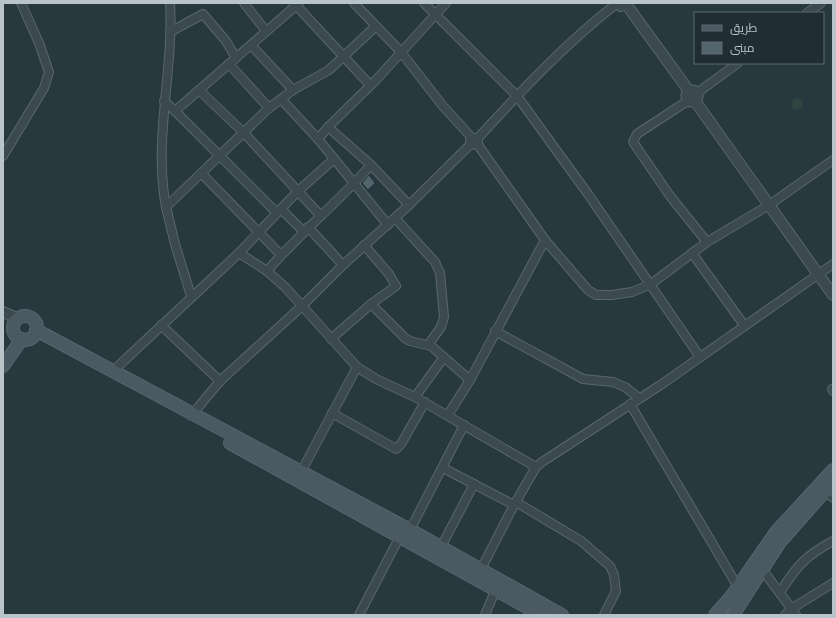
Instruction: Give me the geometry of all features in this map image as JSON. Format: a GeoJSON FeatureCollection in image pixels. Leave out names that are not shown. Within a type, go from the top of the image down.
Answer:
{"type":"FeatureCollection","features":[{"type":"Feature","properties":{"kind":"main road"},"geometry":{"type":"LineString","coordinates":[[4,364],[23,331]]}},
{"type":"Feature","properties":{"kind":"main road"},"geometry":{"type":"LineString","coordinates":[[23,331],[113,371],[399,538],[562,615]]}},
{"type":"Feature","properties":{"kind":"main road"},"geometry":{"type":"LineString","coordinates":[[23,331],[301,472],[410,530],[441,547],[478,575],[495,591],[541,615]]}},
{"type":"Feature","properties":{"kind":"main road"},"geometry":{"type":"LineString","coordinates":[[715,615],[738,587],[776,532],[833,470]]}},
{"type":"Feature","properties":{"kind":"main road"},"geometry":{"type":"LineString","coordinates":[[733,615],[780,542],[833,482]]}},
{"type":"Feature","properties":{"kind":"street"},"geometry":{"type":"LineString","coordinates":[[3,156],[44,88],[49,72],[39,42],[21,3]]}},
{"type":"Feature","properties":{"kind":"street"},"geometry":{"type":"LineString","coordinates":[[170,3],[170,32],[164,101],[161,168],[166,207],[175,244],[191,296]]}},
{"type":"Feature","properties":{"kind":"street"},"geometry":{"type":"LineString","coordinates":[[244,3],[266,31]]}},
{"type":"Feature","properties":{"kind":"street"},"geometry":{"type":"LineString","coordinates":[[354,3],[401,52],[442,105],[475,141],[545,240],[588,290],[596,295],[628,293],[650,284],[706,242],[769,205],[833,160]]}},
{"type":"Feature","properties":{"kind":"street"},"geometry":{"type":"LineString","coordinates":[[424,3],[517,96],[588,194],[700,357]]}},
{"type":"Feature","properties":{"kind":"street"},"geometry":{"type":"LineString","coordinates":[[318,139],[446,3]]}},
{"type":"Feature","properties":{"kind":"street"},"geometry":{"type":"LineString","coordinates":[[191,416],[220,381],[302,306],[364,245],[409,205],[475,141],[517,96],[574,40],[621,3],[692,96],[833,294]]}},
{"type":"Feature","properties":{"kind":"street"},"geometry":{"type":"LineString","coordinates":[[808,12],[821,3]]}},
{"type":"Feature","properties":{"kind":"street"},"geometry":{"type":"LineString","coordinates":[[175,111],[296,4],[343,58],[370,85]]}},
{"type":"Feature","properties":{"kind":"street"},"geometry":{"type":"LineString","coordinates":[[170,32],[203,14],[226,41],[236,58]]}},
{"type":"Feature","properties":{"kind":"street"},"geometry":{"type":"LineString","coordinates":[[166,207],[202,174],[268,108],[293,90],[322,74],[343,58],[376,26]]}},
{"type":"Feature","properties":{"kind":"street"},"geometry":{"type":"LineString","coordinates":[[251,45],[293,90]]}},
{"type":"Feature","properties":{"kind":"street"},"geometry":{"type":"LineString","coordinates":[[229,64],[268,108]]}},
{"type":"Feature","properties":{"kind":"street"},"geometry":{"type":"LineString","coordinates":[[706,242],[670,196],[633,142],[637,134],[737,64]]}},
{"type":"Feature","properties":{"kind":"street"},"geometry":{"type":"LineString","coordinates":[[199,90],[243,132],[320,215]]}},
{"type":"Feature","properties":{"kind":"street"},"geometry":{"type":"LineString","coordinates":[[281,99],[318,139],[388,225]]}},
{"type":"Feature","properties":{"kind":"street"},"geometry":{"type":"LineString","coordinates":[[164,101],[279,211],[306,229],[343,265]]}},
{"type":"Feature","properties":{"kind":"street"},"geometry":{"type":"LineString","coordinates":[[328,127],[371,165],[409,205]]}},
{"type":"Feature","properties":{"kind":"street"},"geometry":{"type":"LineString","coordinates":[[113,371],[191,296],[239,253],[298,192],[334,159]]}},
{"type":"Feature","properties":{"kind":"street"},"geometry":{"type":"LineString","coordinates":[[267,271],[306,229],[355,183],[371,165]]}},
{"type":"Feature","properties":{"kind":"street"},"geometry":{"type":"LineString","coordinates":[[202,174],[281,255]]}},
{"type":"Feature","properties":{"kind":"street"},"geometry":{"type":"LineString","coordinates":[[395,218],[435,262],[440,273],[444,317],[441,327],[428,345]]}},
{"type":"Feature","properties":{"kind":"street"},"geometry":{"type":"LineString","coordinates":[[448,415],[470,380],[545,240]]}},
{"type":"Feature","properties":{"kind":"street"},"geometry":{"type":"LineString","coordinates":[[331,339],[371,304],[394,289],[396,285],[364,245]]}},
{"type":"Feature","properties":{"kind":"street"},"geometry":{"type":"LineString","coordinates":[[239,253],[267,271],[286,286],[331,339],[357,366],[376,379],[425,402],[536,467]]}},
{"type":"Feature","properties":{"kind":"street"},"geometry":{"type":"LineString","coordinates":[[692,253],[744,325]]}},
{"type":"Feature","properties":{"kind":"street"},"geometry":{"type":"LineString","coordinates":[[478,575],[536,467],[552,454],[700,357],[833,264]]}},
{"type":"Feature","properties":{"kind":"street"},"geometry":{"type":"LineString","coordinates":[[371,304],[405,338],[410,341],[428,345],[470,380]]}},
{"type":"Feature","properties":{"kind":"street"},"geometry":{"type":"LineString","coordinates":[[3,312],[23,331]]}},
{"type":"Feature","properties":{"kind":"street"},"geometry":{"type":"LineString","coordinates":[[3,317],[23,331]]}},
{"type":"Feature","properties":{"kind":"street"},"geometry":{"type":"LineString","coordinates":[[161,325],[220,381]]}},
{"type":"Feature","properties":{"kind":"street"},"geometry":{"type":"LineString","coordinates":[[495,331],[583,379],[613,382],[625,387],[639,398]]}},
{"type":"Feature","properties":{"kind":"street"},"geometry":{"type":"LineString","coordinates":[[415,397],[444,358]]}},
{"type":"Feature","properties":{"kind":"street"},"geometry":{"type":"LineString","coordinates":[[301,472],[357,366]]}},
{"type":"Feature","properties":{"kind":"street"},"geometry":{"type":"LineString","coordinates":[[332,413],[396,449],[401,444],[425,402]]}},
{"type":"Feature","properties":{"kind":"street"},"geometry":{"type":"LineString","coordinates":[[630,404],[738,587]]}},
{"type":"Feature","properties":{"kind":"street"},"geometry":{"type":"LineString","coordinates":[[410,530],[464,425]]}},
{"type":"Feature","properties":{"kind":"street"},"geometry":{"type":"LineString","coordinates":[[443,468],[515,504],[581,541],[610,566],[614,575],[616,591],[604,615]]}},
{"type":"Feature","properties":{"kind":"street"},"geometry":{"type":"LineString","coordinates":[[441,547],[474,484]]}},
{"type":"Feature","properties":{"kind":"street"},"geometry":{"type":"LineString","coordinates":[[359,615],[399,538]]}},
{"type":"Feature","properties":{"kind":"street"},"geometry":{"type":"LineString","coordinates":[[780,592],[804,560],[833,541]]}},
{"type":"Feature","properties":{"kind":"street"},"geometry":{"type":"LineString","coordinates":[[762,569],[780,592],[791,613],[833,583]]}},
{"type":"Feature","properties":{"kind":"street"},"geometry":{"type":"LineString","coordinates":[[485,615],[495,591]]}},
{"type":"Feature","properties":{"kind":"lane"},"geometry":{"type":"LineString","coordinates":[[823,493],[833,500]]}},
{"type":"Feature","properties":{"kind":"green space"},"geometry":{"type":"Polygon","coordinates":[[[795,98],[799,98],[803,104],[799,110],[795,110],[791,106],[791,102],[795,98]]]}},
{"type":"Feature","properties":{"kind":"building"},"geometry":{"type":"Polygon","coordinates":[[[369,175],[375,183],[368,190],[362,183],[369,175]]]}}]}
